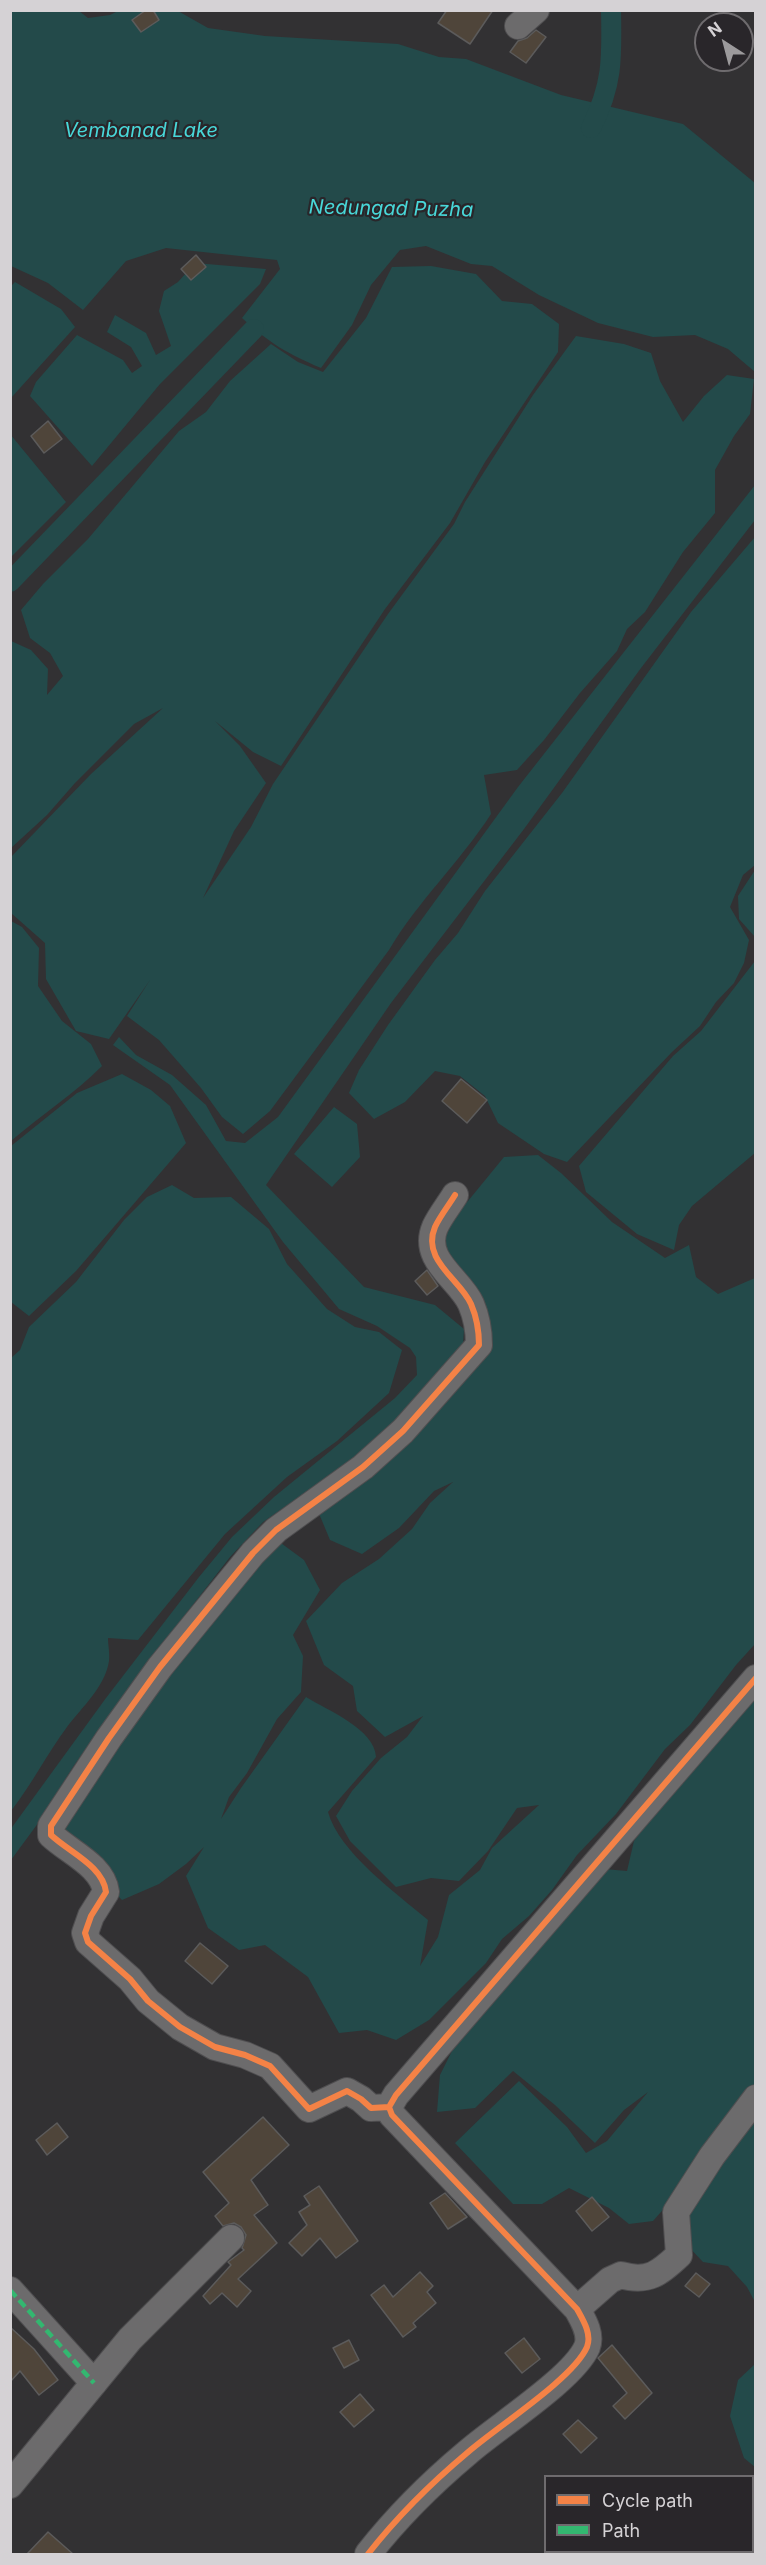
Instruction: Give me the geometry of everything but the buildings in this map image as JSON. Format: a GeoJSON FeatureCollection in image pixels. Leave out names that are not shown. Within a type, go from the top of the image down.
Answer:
{"type":"FeatureCollection","features":[{"type":"Feature","properties":{"kind":"street"},"geometry":{"type":"LineString","coordinates":[[389,2107],[371,2108],[362,2099],[347,2091],[309,2109],[270,2066],[245,2055],[215,2047],[180,2027],[148,2001],[130,1979],[88,1942],[85,1933],[91,1916],[106,1892],[105,1881],[51,1835],[51,1826],[109,1738],[160,1667],[254,1553],[276,1530],[363,1467],[403,1431],[479,1345],[479,1327],[470,1302],[438,1263],[433,1240],[435,1228],[455,1195]]}},
{"type":"Feature","properties":{"kind":"street"},"geometry":{"type":"LineString","coordinates":[[389,2107],[396,2095],[756,1678]]}},
{"type":"Feature","properties":{"kind":"street"},"geometry":{"type":"LineString","coordinates":[[577,2309],[610,2280],[621,2275],[636,2280],[648,2277],[663,2270],[679,2255],[676,2212],[712,2156],[756,2098]]}},
{"type":"Feature","properties":{"kind":"street"},"geometry":{"type":"LineString","coordinates":[[368,2554],[397,2517],[466,2453],[568,2372],[587,2346],[588,2330],[577,2309],[392,2115],[389,2107]]}},
{"type":"Feature","properties":{"kind":"street"},"geometry":{"type":"LineString","coordinates":[[10,2485],[148,2319],[231,2238]]}},
{"type":"Feature","properties":{"kind":"street"},"geometry":{"type":"LineString","coordinates":[[10,2290],[94,2383]]}},
{"type":"Feature","properties":{"kind":"water","name":"Vembanad Lake"},"geometry":{"type":"Polygon","coordinates":[[[10,11],[79,11],[88,18],[110,15],[118,11],[178,11],[208,28],[265,36],[398,44],[439,57],[466,59],[561,95],[683,124],[755,183],[755,372],[728,349],[695,335],[653,337],[598,323],[539,295],[492,266],[471,264],[426,246],[400,250],[371,285],[352,325],[321,368],[279,347],[242,318],[280,269],[277,260],[166,248],[126,261],[83,310],[48,283],[11,266],[10,11]]]}},
{"type":"Feature","properties":{"kind":"water"},"geometry":{"type":"Polygon","coordinates":[[[195,263],[266,269],[260,284],[160,384],[92,466],[30,396],[36,382],[77,335],[123,360],[132,373],[142,366],[131,347],[107,332],[115,315],[146,333],[156,355],[171,346],[159,311],[164,291],[178,282],[195,263]]]}},
{"type":"Feature","properties":{"kind":"water"},"geometry":{"type":"Polygon","coordinates":[[[431,266],[476,274],[502,301],[532,304],[559,324],[558,352],[485,462],[450,523],[385,609],[281,766],[253,752],[215,721],[240,746],[266,783],[234,831],[203,898],[251,827],[273,784],[388,614],[454,524],[465,502],[533,395],[576,336],[624,344],[651,353],[660,381],[683,422],[704,396],[727,375],[754,379],[750,414],[734,436],[715,470],[715,513],[683,552],[645,612],[627,629],[617,651],[580,693],[544,740],[517,770],[484,775],[491,814],[479,832],[400,932],[270,1111],[243,1134],[222,1117],[201,1088],[159,1040],[127,1016],[150,980],[109,1039],[76,1031],[46,979],[45,943],[11,913],[11,857],[91,774],[163,708],[134,724],[75,783],[47,815],[11,848],[11,641],[31,650],[48,669],[47,695],[63,676],[50,653],[30,638],[21,610],[43,584],[88,539],[179,431],[206,412],[230,381],[271,344],[298,362],[323,372],[366,318],[392,267],[431,266]]]}},
{"type":"Feature","properties":{"kind":"water"},"geometry":{"type":"Polygon","coordinates":[[[15,282],[61,309],[75,327],[11,398],[10,287],[15,282]]]}},
{"type":"Feature","properties":{"kind":"water"},"geometry":{"type":"Polygon","coordinates":[[[10,434],[66,502],[11,557],[10,557],[10,434]]]}},
{"type":"Feature","properties":{"kind":"water"},"geometry":{"type":"Polygon","coordinates":[[[755,485],[755,520],[641,668],[524,829],[391,1003],[266,1185],[364,1287],[435,1305],[464,1329],[463,1345],[404,1412],[361,1454],[263,1522],[230,1557],[129,1687],[11,1860],[10,1830],[106,1698],[232,1537],[274,1497],[395,1398],[417,1375],[416,1357],[410,1348],[377,1326],[339,1309],[283,1242],[170,1085],[113,1045],[119,1037],[136,1055],[172,1075],[206,1105],[226,1141],[245,1143],[278,1117],[518,787],[755,485]]]}},
{"type":"Feature","properties":{"kind":"water"},"geometry":{"type":"Polygon","coordinates":[[[755,537],[755,865],[743,875],[730,907],[749,940],[744,963],[734,983],[716,1002],[700,1026],[672,1052],[567,1162],[544,1154],[498,1123],[485,1096],[460,1076],[435,1071],[405,1102],[374,1119],[349,1093],[359,1070],[388,1025],[435,960],[458,933],[485,891],[562,793],[691,612],[755,537]]]}},
{"type":"Feature","properties":{"kind":"water"},"geometry":{"type":"Polygon","coordinates":[[[755,870],[755,937],[739,919],[738,896],[755,870]]]}},
{"type":"Feature","properties":{"kind":"water"},"geometry":{"type":"Polygon","coordinates":[[[11,921],[22,927],[39,948],[38,986],[62,1021],[91,1044],[102,1066],[11,1141],[11,921]]]}},
{"type":"Feature","properties":{"kind":"water"},"geometry":{"type":"Polygon","coordinates":[[[755,961],[755,1153],[692,1206],[679,1225],[674,1250],[637,1234],[586,1192],[579,1166],[673,1056],[701,1031],[755,961]]]}},
{"type":"Feature","properties":{"kind":"water"},"geometry":{"type":"Polygon","coordinates":[[[122,1074],[151,1090],[170,1106],[186,1143],[76,1271],[29,1316],[11,1302],[11,1146],[77,1093],[122,1074]]]}},
{"type":"Feature","properties":{"kind":"water"},"geometry":{"type":"Polygon","coordinates":[[[334,1107],[357,1124],[360,1157],[332,1187],[294,1154],[334,1107]]]}},
{"type":"Feature","properties":{"kind":"water"},"geometry":{"type":"Polygon","coordinates":[[[538,1155],[561,1173],[612,1222],[665,1258],[689,1245],[696,1277],[718,1294],[755,1278],[755,1644],[690,1725],[665,1749],[616,1814],[577,1855],[552,1890],[529,1916],[502,1939],[486,1963],[429,2020],[396,2040],[367,2030],[339,2033],[308,1977],[265,1945],[239,1950],[208,1928],[186,1876],[204,1847],[159,1884],[122,1900],[52,1829],[270,1535],[304,1560],[320,1590],[293,1635],[303,1656],[301,1692],[277,1719],[247,1773],[229,1797],[221,1819],[306,1697],[359,1729],[374,1747],[376,1757],[328,1812],[334,1827],[356,1857],[385,1885],[428,1920],[420,1966],[438,1937],[449,1895],[480,1870],[492,1848],[539,1805],[517,1808],[488,1851],[459,1881],[431,1878],[396,1887],[350,1841],[336,1816],[352,1791],[381,1758],[407,1737],[423,1716],[385,1737],[357,1711],[353,1686],[324,1665],[306,1621],[342,1583],[379,1559],[412,1529],[430,1503],[453,1482],[434,1491],[399,1528],[362,1554],[330,1540],[315,1504],[408,1439],[448,1400],[465,1378],[479,1354],[436,1227],[468,1201],[504,1157],[538,1155]]]}},
{"type":"Feature","properties":{"kind":"water"},"geometry":{"type":"Polygon","coordinates":[[[172,1185],[194,1198],[231,1197],[269,1229],[287,1264],[327,1309],[355,1327],[379,1332],[402,1350],[389,1393],[337,1441],[287,1477],[225,1534],[138,1640],[108,1638],[109,1661],[103,1679],[60,1737],[11,1811],[11,1358],[20,1350],[29,1327],[76,1282],[124,1220],[147,1197],[172,1185]]]}},
{"type":"Feature","properties":{"kind":"water"},"geometry":{"type":"Polygon","coordinates":[[[755,1696],[755,2087],[683,2187],[653,2221],[629,2224],[609,2208],[569,2188],[542,2204],[513,2204],[455,2143],[519,2081],[567,2127],[586,2153],[607,2141],[648,2092],[624,2110],[595,2143],[555,2105],[513,2071],[475,2108],[437,2112],[440,2075],[453,2049],[604,1869],[627,1871],[634,1841],[659,1807],[755,1696]]]}},
{"type":"Feature","properties":{"kind":"water"},"geometry":{"type":"Polygon","coordinates":[[[755,2119],[755,2302],[747,2287],[728,2266],[703,2262],[685,2243],[686,2210],[755,2119]]]}},
{"type":"Feature","properties":{"kind":"water"},"geometry":{"type":"Polygon","coordinates":[[[755,2364],[755,2467],[744,2458],[730,2416],[738,2380],[755,2364]]]}},
{"type":"Feature","properties":{"kind":"waterway"},"geometry":{"type":"LineString","coordinates":[[591,128],[604,98],[610,70],[611,10]]}},
{"type":"Feature","properties":{"kind":"waterway"},"geometry":{"type":"LineString","coordinates":[[10,582],[254,329]]}},
{"type":"Feature","properties":{"kind":"marked path"},"geometry":{"type":"LineString","coordinates":[[10,2290],[94,2383]]}},
{"type":"Feature","properties":{"kind":"cycle path"},"geometry":{"type":"LineString","coordinates":[[389,2107],[371,2108],[347,2091],[309,2109],[270,2066],[245,2055],[215,2047],[180,2027],[148,2001],[130,1979],[88,1942],[85,1933],[91,1916],[106,1892],[104,1883],[92,1867],[51,1835],[51,1826],[109,1738],[160,1667],[253,1553],[276,1530],[363,1467],[403,1431],[479,1345],[477,1324],[471,1304],[437,1259],[433,1249],[432,1239],[435,1227],[455,1195]]}},
{"type":"Feature","properties":{"kind":"cycle path"},"geometry":{"type":"LineString","coordinates":[[368,2554],[414,2501],[440,2477],[566,2374],[579,2360],[588,2342],[586,2327],[577,2309],[392,2115],[389,2107],[396,2095],[756,1678]]}},
{"type":"Feature","properties":{"kind":"water label","name":"Nedungad Puzha"},"geometry":{"type":"Point","coordinates":[391,209]}}]}
